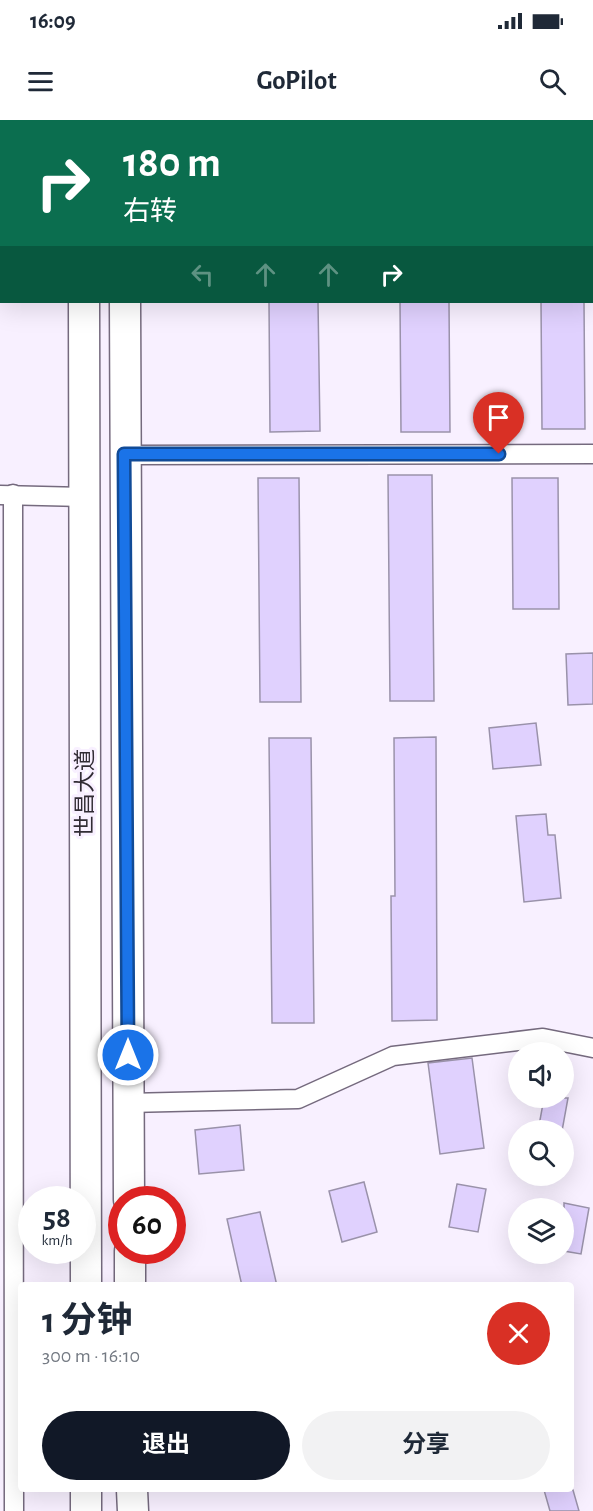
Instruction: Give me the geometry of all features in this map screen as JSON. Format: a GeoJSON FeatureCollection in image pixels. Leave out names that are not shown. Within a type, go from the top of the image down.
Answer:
{"type":"FeatureCollection","features":[{"type":"Feature","properties":{"kind":"main road","name":"世昌大道"},"geometry":{"type":"LineString","coordinates":[[84,303],[86,1282]]}},
{"type":"Feature","properties":{"kind":"main road","name":"世昌大道"},"geometry":{"type":"LineString","coordinates":[[124,303],[129,1186]]}},
{"type":"Feature","properties":{"kind":"main road"},"geometry":{"type":"LineString","coordinates":[[130,1264],[130,1282]]}},
{"type":"Feature","properties":{"kind":"main road"},"geometry":{"type":"LineString","coordinates":[[86,1492],[86,1511]]}},
{"type":"Feature","properties":{"kind":"main road"},"geometry":{"type":"LineString","coordinates":[[132,1492],[132,1511]]}},
{"type":"Feature","properties":{"kind":"street"},"geometry":{"type":"LineString","coordinates":[[124,454],[593,454]]}},
{"type":"Feature","properties":{"kind":"street"},"geometry":{"type":"LineString","coordinates":[[14,1511],[15,1017],[7,494],[84,497]]}},
{"type":"Feature","properties":{"kind":"street"},"geometry":{"type":"LineString","coordinates":[[128,1103],[298,1099],[393,1056],[543,1038],[593,1048]]}},
{"type":"Feature","properties":{"kind":"building"},"geometry":{"type":"Polygon","coordinates":[[[269,303],[318,303],[320,431],[270,432],[269,303]]]}},
{"type":"Feature","properties":{"kind":"building"},"geometry":{"type":"Polygon","coordinates":[[[400,303],[449,303],[450,432],[401,432],[400,303]]]}},
{"type":"Feature","properties":{"kind":"building"},"geometry":{"type":"Polygon","coordinates":[[[541,303],[584,303],[585,429],[542,429],[541,303]]]}},
{"type":"Feature","properties":{"kind":"building"},"geometry":{"type":"Polygon","coordinates":[[[388,475],[432,475],[434,701],[390,701],[388,475]]]}},
{"type":"Feature","properties":{"kind":"building"},"geometry":{"type":"Polygon","coordinates":[[[258,478],[299,478],[301,702],[260,702],[258,478]]]}},
{"type":"Feature","properties":{"kind":"building"},"geometry":{"type":"Polygon","coordinates":[[[512,478],[558,478],[559,609],[513,609],[512,478]]]}},
{"type":"Feature","properties":{"kind":"building"},"geometry":{"type":"Polygon","coordinates":[[[593,653],[593,704],[568,705],[566,654],[593,653]]]}},
{"type":"Feature","properties":{"kind":"building"},"geometry":{"type":"Polygon","coordinates":[[[536,723],[541,765],[493,769],[489,728],[536,723]]]}},
{"type":"Feature","properties":{"kind":"building"},"geometry":{"type":"Polygon","coordinates":[[[436,737],[437,1020],[392,1021],[391,896],[395,896],[394,738],[436,737]]]}},
{"type":"Feature","properties":{"kind":"building"},"geometry":{"type":"Polygon","coordinates":[[[269,738],[311,738],[314,1023],[272,1023],[269,738]]]}},
{"type":"Feature","properties":{"kind":"building"},"geometry":{"type":"Polygon","coordinates":[[[546,814],[548,835],[555,835],[561,898],[524,902],[516,816],[546,814]]]}},
{"type":"Feature","properties":{"kind":"building"},"geometry":{"type":"Polygon","coordinates":[[[472,1058],[484,1148],[440,1154],[428,1063],[472,1058]]]}},
{"type":"Feature","properties":{"kind":"building"},"geometry":{"type":"Polygon","coordinates":[[[542,1108],[566,1108],[564,1120],[540,1120],[542,1108]]]}},
{"type":"Feature","properties":{"kind":"building"},"geometry":{"type":"Polygon","coordinates":[[[240,1125],[244,1170],[199,1174],[195,1130],[240,1125]]]}},
{"type":"Feature","properties":{"kind":"building"},"geometry":{"type":"Polygon","coordinates":[[[364,1182],[377,1232],[342,1242],[329,1191],[364,1182]]]}},
{"type":"Feature","properties":{"kind":"building"},"geometry":{"type":"Polygon","coordinates":[[[457,1184],[486,1189],[478,1232],[449,1227],[457,1184]]]}},
{"type":"Feature","properties":{"kind":"building"},"geometry":{"type":"Polygon","coordinates":[[[574,1205],[589,1208],[581,1254],[574,1253],[574,1205]]]}},
{"type":"Feature","properties":{"kind":"building"},"geometry":{"type":"Polygon","coordinates":[[[260,1212],[276,1282],[241,1282],[227,1219],[260,1212]]]}},
{"type":"Feature","properties":{"kind":"building"},"geometry":{"type":"Polygon","coordinates":[[[545,1492],[574,1492],[579,1511],[550,1511],[545,1492]]]}},
{"type":"Feature","properties":{"kind":"route"},"geometry":{"type":"LineString","coordinates":[[128,1055],[124,454],[499,454]]}}]}
